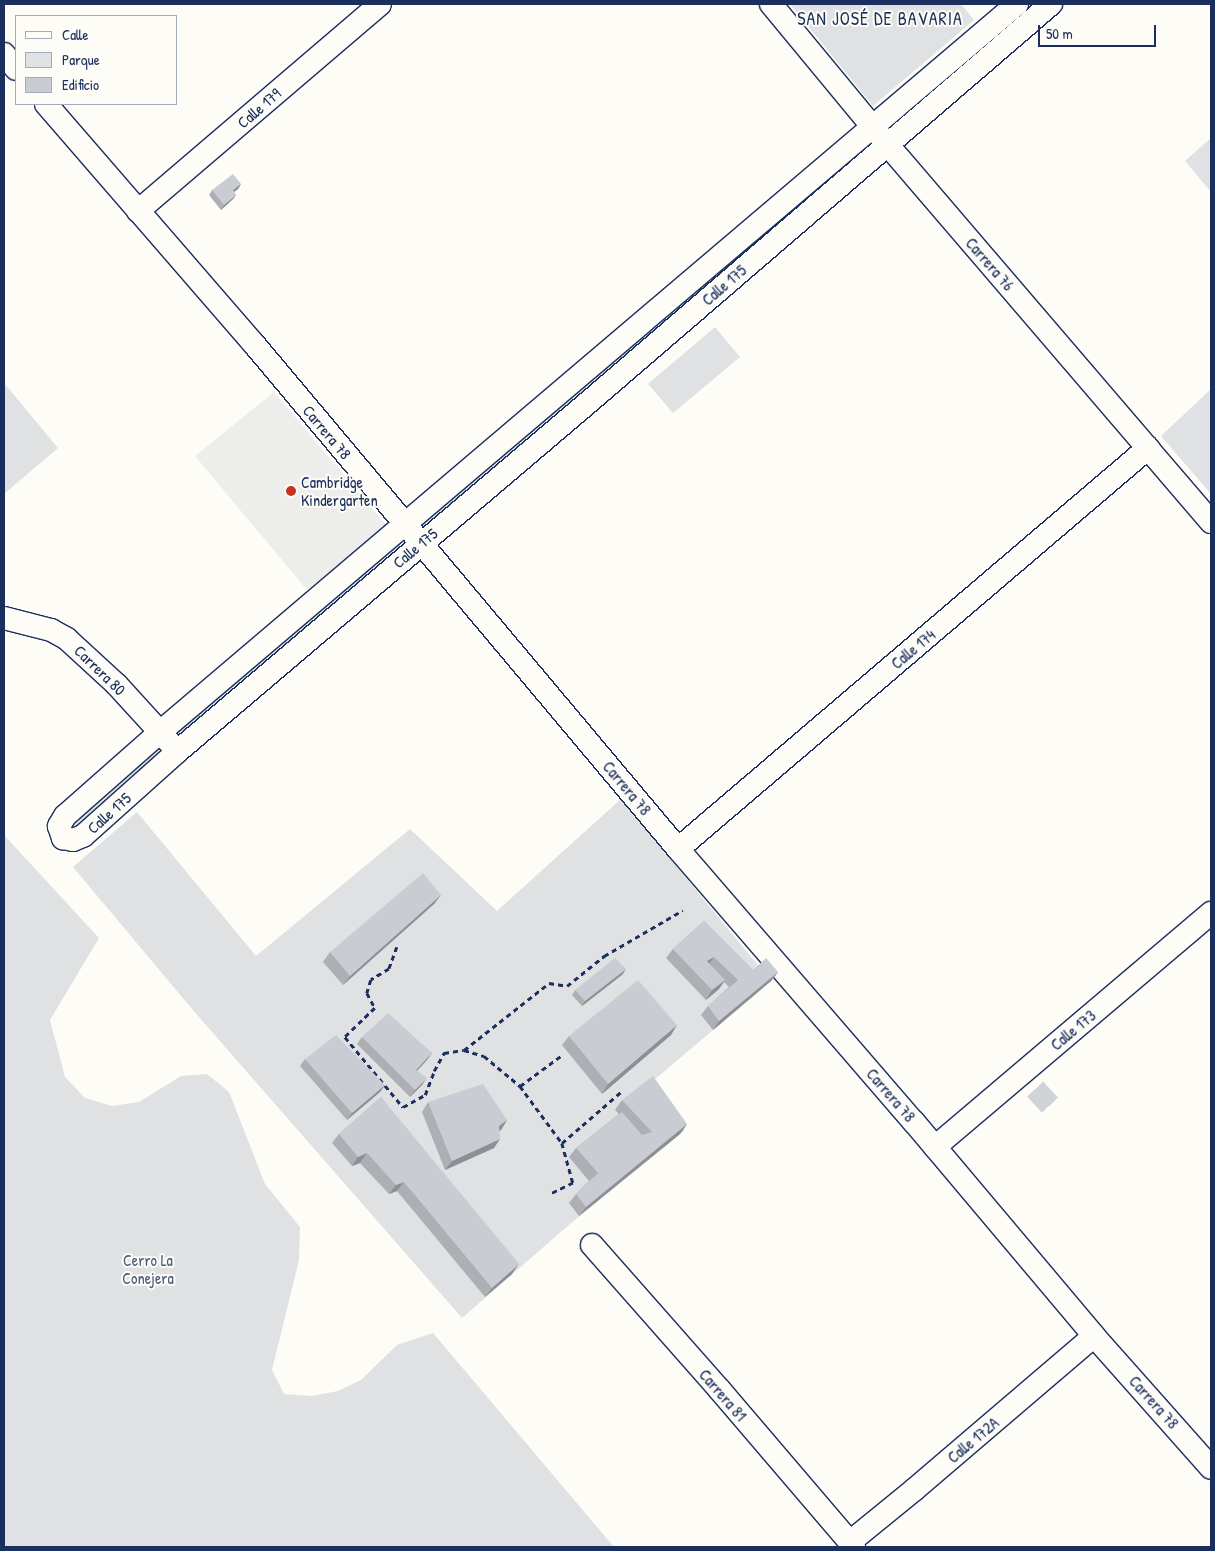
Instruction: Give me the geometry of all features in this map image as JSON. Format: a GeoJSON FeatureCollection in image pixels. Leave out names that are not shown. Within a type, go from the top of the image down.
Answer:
{"type":"FeatureCollection","features":[{"type":"Feature","properties":{"kind":"street","name":"Calle 179"},"geometry":{"type":"LineString","coordinates":[[138,212],[380,4]]}},
{"type":"Feature","properties":{"kind":"street","name":"Carrera 76"},"geometry":{"type":"LineString","coordinates":[[770,4],[887,144],[1211,522]]}},
{"type":"Feature","properties":{"kind":"street","name":"Calle 175"},"geometry":{"type":"LineString","coordinates":[[1017,4],[159,733],[65,816],[60,826],[63,838],[73,840],[83,836],[178,751],[598,394],[1051,4]]}},
{"type":"Feature","properties":{"kind":"street"},"geometry":{"type":"LineString","coordinates":[[4,54],[15,68]]}},
{"type":"Feature","properties":{"kind":"street","name":"Carrera 78"},"geometry":{"type":"LineString","coordinates":[[47,105],[254,344],[678,849],[935,1147],[1094,1336],[1211,1468]]}},
{"type":"Feature","properties":{"kind":"street","name":"Calle 174"},"geometry":{"type":"LineString","coordinates":[[678,849],[1148,448]]}},
{"type":"Feature","properties":{"kind":"street","name":"Carrera 80"},"geometry":{"type":"LineString","coordinates":[[4,618],[51,630],[67,639],[117,685],[159,733],[178,751]]}},
{"type":"Feature","properties":{"kind":"street","name":"Calle 173"},"geometry":{"type":"LineString","coordinates":[[935,1147],[1211,913]]}},
{"type":"Feature","properties":{"kind":"street","name":"Carrera 81"},"geometry":{"type":"LineString","coordinates":[[592,1245],[719,1389],[852,1545]]}},
{"type":"Feature","properties":{"kind":"street","name":"Calle 172A"},"geometry":{"type":"LineString","coordinates":[[852,1545],[1094,1336]]}},
{"type":"Feature","properties":{"kind":"path"},"geometry":{"type":"LineString","coordinates":[[464,1050],[549,983],[567,986],[604,956],[683,910]]}},
{"type":"Feature","properties":{"kind":"path"},"geometry":{"type":"LineString","coordinates":[[397,947],[389,969],[371,980],[367,992],[375,1008],[346,1037],[403,1107],[425,1095],[434,1071],[444,1053],[464,1050],[484,1056],[520,1086],[562,1143],[572,1183],[550,1194]]}},
{"type":"Feature","properties":{"kind":"path"},"geometry":{"type":"LineString","coordinates":[[520,1086],[562,1056]]}},
{"type":"Feature","properties":{"kind":"path"},"geometry":{"type":"LineString","coordinates":[[562,1143],[622,1091]]}},
{"type":"Feature","properties":{"kind":"shaded area","name":"Cambridge Kindergarten"},"geometry":{"type":"Polygon","coordinates":[[[274,392],[387,526],[307,590],[195,456],[274,392]]]}},
{"type":"Feature","properties":{"kind":"green space"},"geometry":{"type":"Polygon","coordinates":[[[790,4],[961,4],[974,20],[873,106],[790,4]]]}},
{"type":"Feature","properties":{"kind":"green space"},"geometry":{"type":"Polygon","coordinates":[[[1211,138],[1211,192],[1185,161],[1211,138]]]}},
{"type":"Feature","properties":{"kind":"green space"},"geometry":{"type":"Polygon","coordinates":[[[868,142],[872,146],[424,529],[420,527],[420,521],[868,142]]]}},
{"type":"Feature","properties":{"kind":"green space"},"geometry":{"type":"Polygon","coordinates":[[[715,327],[740,357],[673,413],[648,384],[715,327]]]}},
{"type":"Feature","properties":{"kind":"green space"},"geometry":{"type":"Polygon","coordinates":[[[4,383],[58,448],[4,494],[4,383]]]}},
{"type":"Feature","properties":{"kind":"green space"},"geometry":{"type":"Polygon","coordinates":[[[1211,389],[1211,494],[1161,436],[1211,389]]]}},
{"type":"Feature","properties":{"kind":"green space"},"geometry":{"type":"Polygon","coordinates":[[[398,545],[401,549],[181,738],[176,738],[176,732],[398,545]]]}},
{"type":"Feature","properties":{"kind":"green space"},"geometry":{"type":"Polygon","coordinates":[[[158,749],[161,753],[79,829],[73,828],[72,824],[158,749]]]}},
{"type":"Feature","properties":{"kind":"green space"},"geometry":{"type":"Polygon","coordinates":[[[621,799],[771,981],[647,1086],[685,1130],[570,1224],[462,1318],[192,1009],[73,867],[137,812],[256,956],[410,829],[497,911],[621,799]]]}},
{"type":"Feature","properties":{"kind":"green space","name":"Cerro La Conejera"},"geometry":{"type":"Polygon","coordinates":[[[4,835],[99,938],[50,1020],[65,1077],[85,1098],[112,1106],[139,1102],[181,1076],[207,1074],[229,1092],[265,1184],[300,1227],[299,1260],[272,1370],[284,1394],[312,1396],[338,1391],[361,1380],[397,1345],[433,1333],[614,1547],[4,1547],[4,835]]]}},
{"type":"Feature","properties":{"kind":"building"},"geometry":{"type":"Polygon","coordinates":[[[233,174],[241,184],[233,190],[236,195],[224,205],[212,190],[233,174]]]}},
{"type":"Feature","properties":{"kind":"building"},"geometry":{"type":"Polygon","coordinates":[[[423,873],[441,895],[350,976],[330,952],[423,873]]]}},
{"type":"Feature","properties":{"kind":"building"},"geometry":{"type":"Polygon","coordinates":[[[704,921],[753,970],[766,958],[778,972],[719,1021],[708,1006],[738,980],[714,957],[707,961],[725,980],[712,990],[673,949],[704,921]]]}},
{"type":"Feature","properties":{"kind":"building"},"geometry":{"type":"Polygon","coordinates":[[[615,958],[626,969],[585,1001],[575,990],[615,958]]]}},
{"type":"Feature","properties":{"kind":"building"},"geometry":{"type":"Polygon","coordinates":[[[638,980],[677,1025],[608,1084],[569,1036],[638,980]]]}},
{"type":"Feature","properties":{"kind":"building"},"geometry":{"type":"Polygon","coordinates":[[[388,1013],[432,1053],[416,1070],[427,1078],[415,1090],[362,1037],[388,1013]]]}},
{"type":"Feature","properties":{"kind":"building"},"geometry":{"type":"Polygon","coordinates":[[[336,1035],[385,1085],[352,1113],[305,1059],[336,1035]]]}},
{"type":"Feature","properties":{"kind":"building"},"geometry":{"type":"Polygon","coordinates":[[[653,1076],[687,1124],[586,1207],[576,1194],[598,1173],[576,1148],[622,1112],[642,1135],[652,1132],[622,1100],[653,1076]]]}},
{"type":"Feature","properties":{"kind":"building"},"geometry":{"type":"Polygon","coordinates":[[[483,1084],[507,1120],[499,1126],[500,1139],[452,1161],[428,1102],[483,1084]]]}},
{"type":"Feature","properties":{"kind":"building"},"geometry":{"type":"Polygon","coordinates":[[[381,1097],[519,1264],[492,1288],[404,1182],[396,1185],[367,1153],[358,1157],[339,1134],[381,1097]]]}},
{"type":"Feature","properties":{"kind":"tunnel"},"geometry":{"type":"LineString","coordinates":[[1035,1089],[1052,1107]]}},
{"type":"Feature","properties":{"kind":"place","name":"Cambridge Kindergarten"},"geometry":{"type":"Point","coordinates":[291,491]}},
{"type":"Feature","properties":{"kind":"district","name":"SAN JOSÉ DE BAVARIA"},"geometry":{"type":"Point","coordinates":[880,19]}}]}
